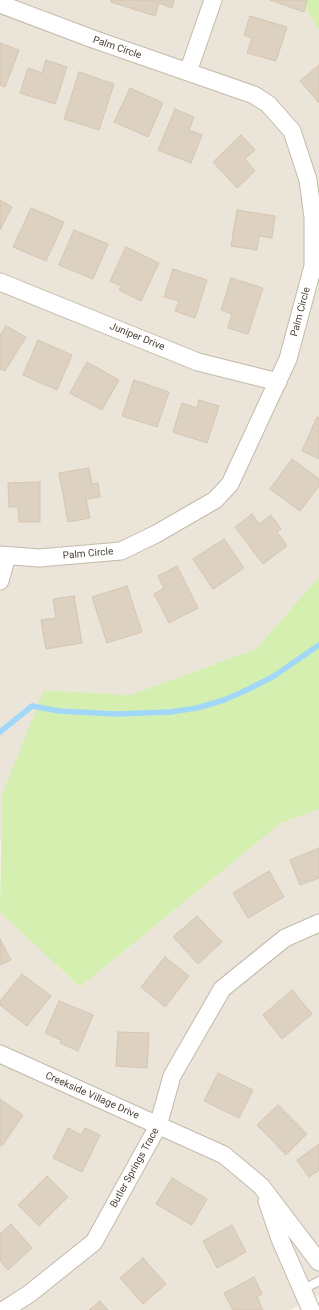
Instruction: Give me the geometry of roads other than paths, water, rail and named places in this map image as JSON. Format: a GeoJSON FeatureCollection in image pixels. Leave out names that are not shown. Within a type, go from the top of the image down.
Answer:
{"type":"FeatureCollection","features":[{"type":"Feature","properties":{"kind":"street"},"geometry":{"type":"LineString","coordinates":[[188,72],[213,0]]}},
{"type":"Feature","properties":{"kind":"street","name":"Palm Circle"},"geometry":{"type":"LineString","coordinates":[[0,4],[254,95],[268,104],[292,131],[301,152],[308,180],[313,217],[313,266],[288,359],[230,484],[215,500],[156,534],[122,551],[39,558],[4,556]]}},
{"type":"Feature","properties":{"kind":"street","name":"Juniper Drive"},"geometry":{"type":"LineString","coordinates":[[0,282],[198,362],[278,382]]}},
{"type":"Feature","properties":{"kind":"street"},"geometry":{"type":"LineString","coordinates":[[0,581],[4,556]]}},
{"type":"Feature","properties":{"kind":"street","name":"Butler Springs Trace"},"geometry":{"type":"LineString","coordinates":[[4,1310],[29,1294],[94,1242],[158,1126],[172,1076],[222,989],[285,938],[319,923]]}},
{"type":"Feature","properties":{"kind":"street","name":"Creekside Village Drive"},"geometry":{"type":"LineString","coordinates":[[0,1054],[224,1155],[264,1189],[319,1262]]}},
{"type":"Feature","properties":{"kind":"street"},"geometry":{"type":"LineString","coordinates":[[264,1189],[280,1239],[311,1310]]}},
{"type":"Feature","properties":{"kind":"lane"},"geometry":{"type":"LineString","coordinates":[[302,1290],[319,1281]]}},
{"type":"Feature","properties":{"kind":"waterway"},"geometry":{"type":"LineString","coordinates":[[0,732],[32,706],[59,711],[115,714],[170,712],[197,708],[224,700],[249,689],[274,676],[319,645]]}}]}
